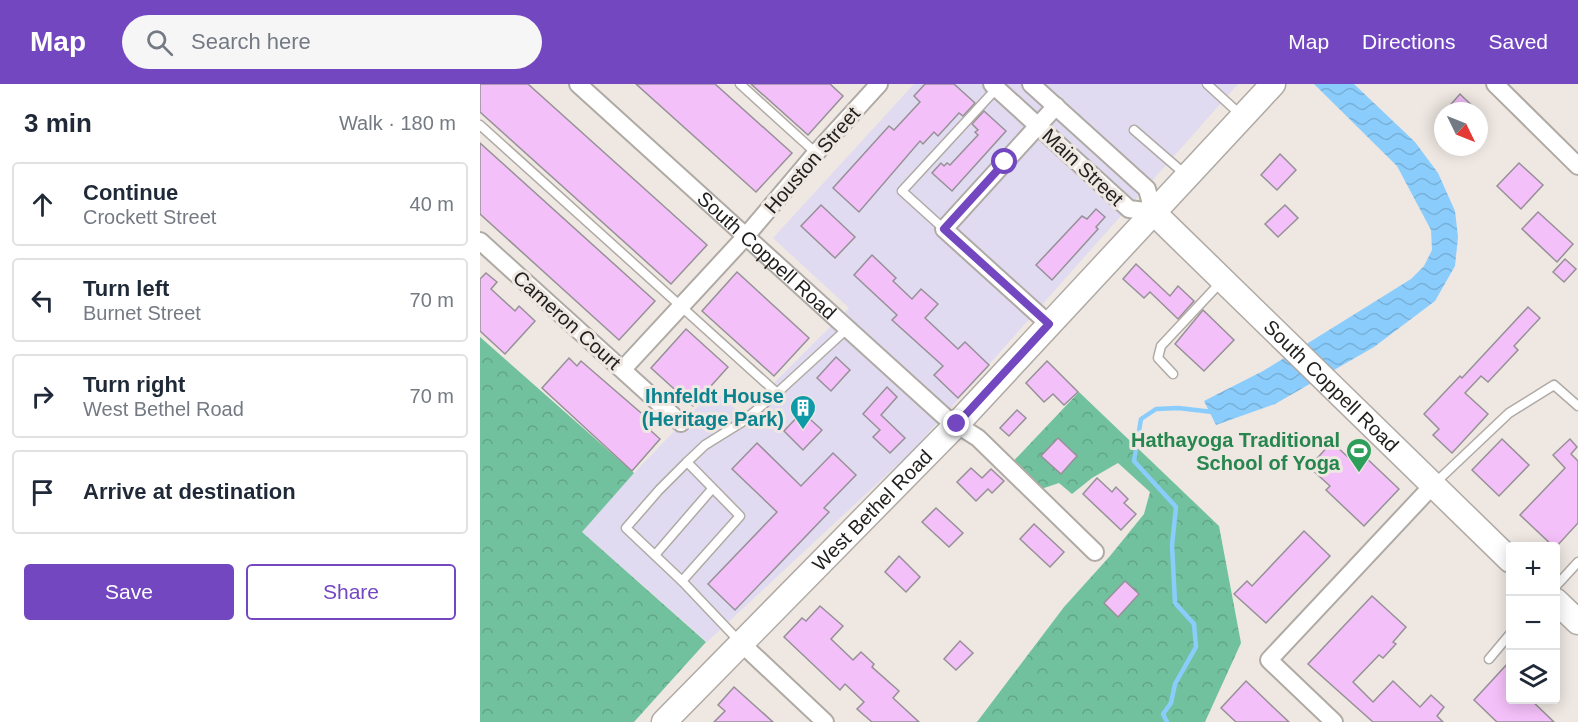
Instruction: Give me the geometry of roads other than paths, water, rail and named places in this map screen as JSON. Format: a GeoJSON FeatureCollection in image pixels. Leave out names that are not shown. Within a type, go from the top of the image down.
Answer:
{"type":"FeatureCollection","features":[{"type":"Feature","properties":{"kind":"main road","name":"West Bethel Road"},"geometry":{"type":"LineString","coordinates":[[664,722],[957,424],[1273,84]]}},
{"type":"Feature","properties":{"kind":"main road","name":"South Coppell Road"},"geometry":{"type":"LineString","coordinates":[[1153,212],[1506,556]]}},
{"type":"Feature","properties":{"kind":"main road"},"geometry":{"type":"LineString","coordinates":[[1560,606],[1578,622]]}},
{"type":"Feature","properties":{"kind":"street","name":"South Coppell Road"},"geometry":{"type":"LineString","coordinates":[[578,84],[848,328],[957,424],[978,438],[1095,552]]}},
{"type":"Feature","properties":{"kind":"street","name":"Main Street"},"geometry":{"type":"LineString","coordinates":[[994,86],[1128,209],[1153,212],[1147,189],[1031,84]]}},
{"type":"Feature","properties":{"kind":"street"},"geometry":{"type":"LineString","coordinates":[[1495,84],[1578,166]]}},
{"type":"Feature","properties":{"kind":"street","name":"Houston Street"},"geometry":{"type":"LineString","coordinates":[[623,369],[746,236],[874,86]]}},
{"type":"Feature","properties":{"kind":"street"},"geometry":{"type":"LineString","coordinates":[[1049,324],[944,229],[1056,106]]}},
{"type":"Feature","properties":{"kind":"street","name":"Cameron Court"},"geometry":{"type":"LineString","coordinates":[[480,241],[681,423]]}},
{"type":"Feature","properties":{"kind":"street"},"geometry":{"type":"LineString","coordinates":[[1334,722],[1269,660],[1433,485]]}},
{"type":"Feature","properties":{"kind":"street"},"geometry":{"type":"LineString","coordinates":[[742,644],[825,722]]}},
{"type":"Feature","properties":{"kind":"lane"},"geometry":{"type":"LineString","coordinates":[[740,84],[816,153]]}},
{"type":"Feature","properties":{"kind":"lane"},"geometry":{"type":"LineString","coordinates":[[1207,84],[1242,116]]}},
{"type":"Feature","properties":{"kind":"lane"},"geometry":{"type":"LineString","coordinates":[[944,229],[902,191],[994,86]]}},
{"type":"Feature","properties":{"kind":"lane"},"geometry":{"type":"LineString","coordinates":[[480,125],[777,393]]}},
{"type":"Feature","properties":{"kind":"lane"},"geometry":{"type":"LineString","coordinates":[[1134,130],[1187,175]]}},
{"type":"Feature","properties":{"kind":"lane"},"geometry":{"type":"LineString","coordinates":[[1173,374],[1158,358],[1161,346],[1223,280]]}},
{"type":"Feature","properties":{"kind":"lane"},"geometry":{"type":"LineString","coordinates":[[742,644],[682,581],[626,528],[705,445],[742,422],[848,328]]}},
{"type":"Feature","properties":{"kind":"lane"},"geometry":{"type":"LineString","coordinates":[[1433,485],[1509,413],[1554,385],[1578,406]]}},
{"type":"Feature","properties":{"kind":"lane"},"geometry":{"type":"LineString","coordinates":[[682,581],[740,516],[687,462]]}},
{"type":"Feature","properties":{"kind":"lane"},"geometry":{"type":"LineString","coordinates":[[655,555],[712,489]]}},
{"type":"Feature","properties":{"kind":"lane"},"geometry":{"type":"LineString","coordinates":[[1560,582],[1578,562]]}},
{"type":"Feature","properties":{"kind":"lane"},"geometry":{"type":"LineString","coordinates":[[1489,659],[1506,639]]}},
{"type":"Feature","properties":{"kind":"water"},"geometry":{"type":"Polygon","coordinates":[[[1314,84],[1354,84],[1415,142],[1438,173],[1455,211],[1458,237],[1455,266],[1435,301],[1374,347],[1275,404],[1216,425],[1204,401],[1263,371],[1411,279],[1424,266],[1432,250],[1431,230],[1397,166],[1314,84]]]}},
{"type":"Feature","properties":{"kind":"waterway"},"geometry":{"type":"LineString","coordinates":[[1167,722],[1163,714],[1171,703],[1175,684],[1196,647],[1194,624],[1175,603],[1172,545],[1176,507],[1134,461],[1141,419],[1156,409],[1178,408],[1213,412]]}},
{"type":"Feature","properties":{"kind":"place","name":"Ihnfeldt House (Heritage Park)"},"geometry":{"type":"Point","coordinates":[803,431]}},
{"type":"Feature","properties":{"kind":"place","name":"Hathayoga Traditional School of Yoga"},"geometry":{"type":"Point","coordinates":[1359,474]}}]}
